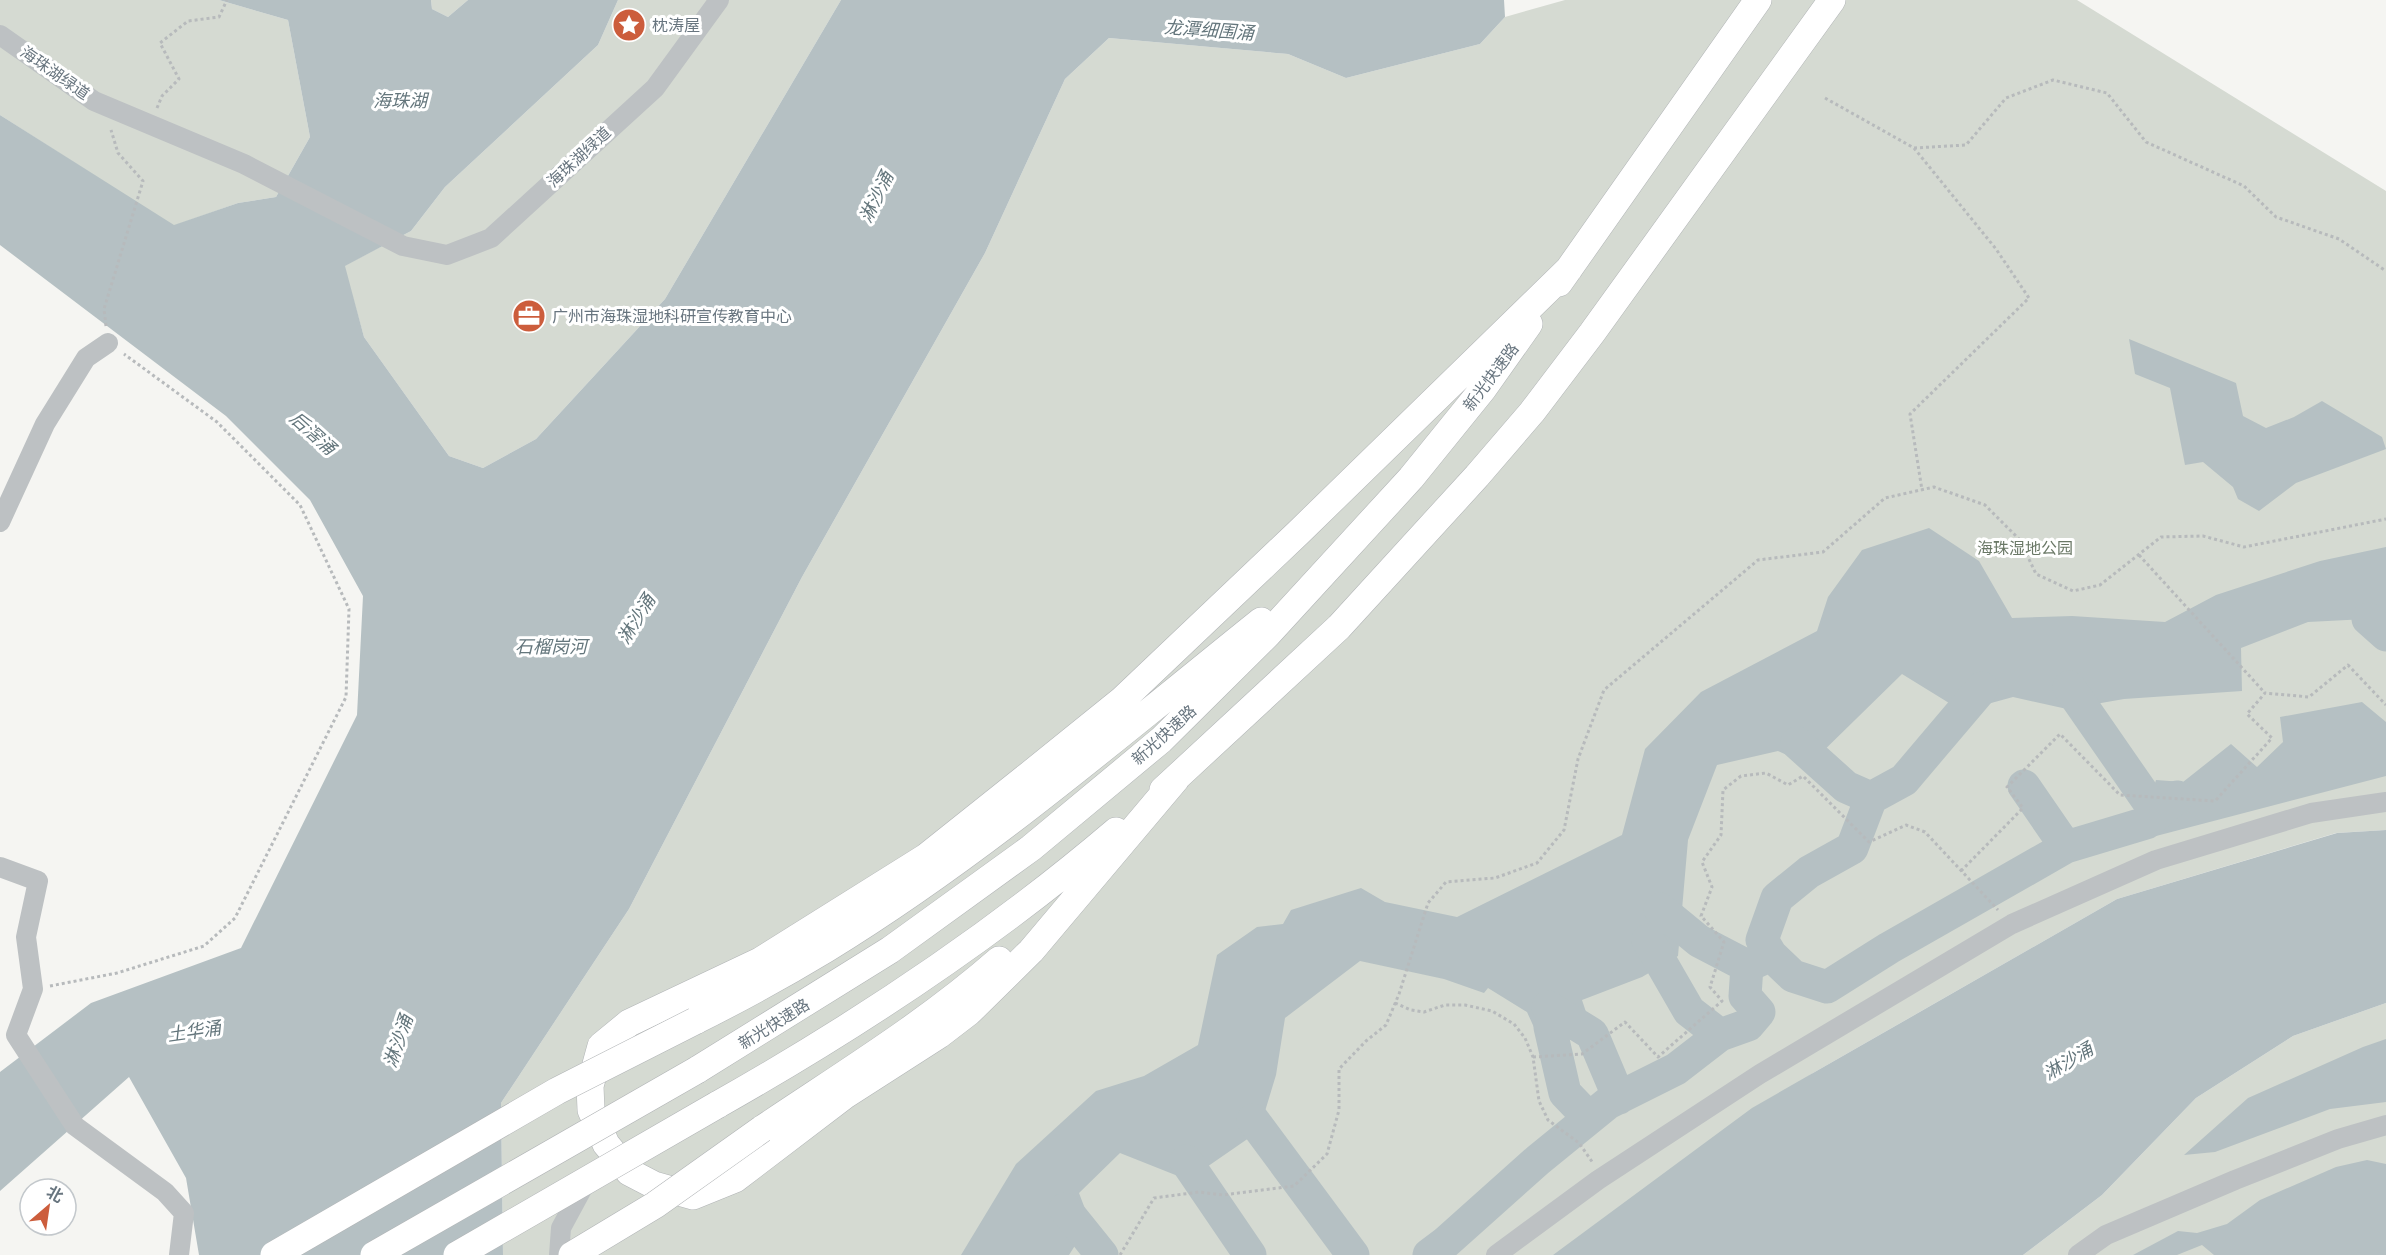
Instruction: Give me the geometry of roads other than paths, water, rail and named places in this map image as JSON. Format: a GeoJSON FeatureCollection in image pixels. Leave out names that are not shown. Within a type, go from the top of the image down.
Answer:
{"type":"FeatureCollection","features":[{"type":"Feature","properties":{"kind":"highway","name":"新光快速路"},"geometry":{"type":"LineString","coordinates":[[374,1255],[697,1070],[890,950],[1031,848],[1161,740],[1268,634],[1344,554],[1411,478],[1483,389],[1758,0]]}},
{"type":"Feature","properties":{"kind":"highway"},"geometry":{"type":"LineString","coordinates":[[457,1255],[805,1054],[874,1010],[1048,886],[1176,779],[1339,627],[1524,421],[1592,333],[1832,0]]}},
{"type":"Feature","properties":{"kind":"highway"},"geometry":{"type":"LineString","coordinates":[[1176,779],[1031,951],[969,1012],[939,1035],[844,1096],[735,1179],[693,1196],[654,1185],[629,1172],[606,1144],[591,1110],[590,1086],[601,1046],[629,1023],[760,961],[926,857],[1029,775],[1122,700],[1298,533],[1569,269]]}},
{"type":"Feature","properties":{"kind":"highway"},"geometry":{"type":"LineString","coordinates":[[274,1255],[557,1091],[745,996],[826,949],[952,864],[1057,785],[1344,554]]}},
{"type":"Feature","properties":{"kind":"highway"},"geometry":{"type":"LineString","coordinates":[[572,1255],[655,1205],[974,982],[1045,916],[1176,779]]}},
{"type":"Feature","properties":{"kind":"street","name":"海珠湖绿道"},"geometry":{"type":"LineString","coordinates":[[0,35],[94,101],[244,164],[403,246],[447,255],[491,238],[655,88],[719,0]]}},
{"type":"Feature","properties":{"kind":"street"},"geometry":{"type":"LineString","coordinates":[[0,522],[45,424],[86,358],[108,343]]}},
{"type":"Feature","properties":{"kind":"street"},"geometry":{"type":"LineString","coordinates":[[1496,1255],[1602,1177],[1760,1074],[2012,924],[2156,860],[2311,813],[2386,802]]}},
{"type":"Feature","properties":{"kind":"street"},"geometry":{"type":"LineString","coordinates":[[0,867],[38,881],[26,937],[33,989],[16,1035],[75,1126],[165,1192],[184,1213],[179,1255]]}},
{"type":"Feature","properties":{"kind":"street"},"geometry":{"type":"LineString","coordinates":[[2078,1255],[2106,1235],[2235,1180],[2338,1139],[2386,1125]]}},
{"type":"Feature","properties":{"kind":"street"},"geometry":{"type":"LineString","coordinates":[[559,1255],[561,1228],[606,1144]]}},
{"type":"Feature","properties":{"kind":"water","name":"石榴岗河"},"geometry":{"type":"Polygon","coordinates":[[[219,0],[431,0],[432,9],[448,17],[468,0],[618,0],[598,45],[445,187],[411,231],[345,266],[364,337],[449,456],[483,468],[536,439],[665,299],[841,0],[1504,0],[1505,17],[1480,44],[1346,78],[1288,54],[1109,38],[1065,79],[985,253],[802,577],[629,909],[501,1103],[503,1255],[199,1255],[186,1178],[129,1077],[0,1191],[0,1072],[91,1003],[241,948],[357,715],[363,596],[310,500],[226,416],[0,245],[0,115],[174,225],[238,203],[276,197],[310,137],[288,20],[219,0]]]}},
{"type":"Feature","properties":{"kind":"water"},"geometry":{"type":"Polygon","coordinates":[[[2129,339],[2236,383],[2243,416],[2266,428],[2294,417],[2322,401],[2382,437],[2386,449],[2296,483],[2259,511],[2238,499],[2233,487],[2203,462],[2185,465],[2170,388],[2135,374],[2129,339]]]}},
{"type":"Feature","properties":{"kind":"water"},"geometry":{"type":"Polygon","coordinates":[[[1929,528],[1979,561],[2012,618],[2072,616],[2165,622],[2216,595],[2320,561],[2386,547],[2386,618],[2308,622],[2241,648],[2242,691],[2124,699],[2067,709],[2013,697],[1962,711],[1902,674],[1809,765],[1778,751],[1717,765],[1688,840],[1678,956],[1642,977],[1582,1000],[1590,1024],[1547,1056],[1527,1012],[1488,988],[1484,993],[1444,979],[1360,961],[1285,1018],[1276,1075],[1259,1131],[1188,1180],[1120,1153],[1079,1193],[1090,1222],[1069,1255],[961,1255],[1016,1164],[1096,1091],[1144,1076],[1198,1045],[1217,955],[1257,927],[1283,924],[1291,910],[1361,888],[1385,902],[1457,917],[1622,835],[1645,749],[1701,692],[1817,631],[1828,597],[1862,550],[1929,528]]]}},
{"type":"Feature","properties":{"kind":"water"},"geometry":{"type":"Polygon","coordinates":[[[2362,702],[2386,722],[2386,776],[2137,841],[2156,780],[2183,782],[2231,744],[2257,767],[2283,742],[2280,717],[2362,702]]]}},
{"type":"Feature","properties":{"kind":"water","name":"淋沙涌"},"geometry":{"type":"Polygon","coordinates":[[[2386,830],[2386,1003],[2293,1036],[2196,1098],[2102,1195],[2023,1255],[1553,1255],[1752,1108],[2117,899],[2337,833],[2386,830]]]}},
{"type":"Feature","properties":{"kind":"water"},"geometry":{"type":"Polygon","coordinates":[[[2386,1039],[2386,1102],[2330,1109],[2215,1152],[2184,1155],[2248,1098],[2386,1039]]]}},
{"type":"Feature","properties":{"kind":"water"},"geometry":{"type":"Polygon","coordinates":[[[2367,1160],[2386,1164],[2386,1255],[2214,1255],[2202,1245],[2177,1255],[2133,1255],[2178,1231],[2197,1233],[2227,1224],[2260,1200],[2336,1167],[2367,1160]]]}},
{"type":"Feature","properties":{"kind":"waterway"},"geometry":{"type":"LineString","coordinates":[[2368,619],[2386,635]]}},
{"type":"Feature","properties":{"kind":"waterway"},"geometry":{"type":"LineString","coordinates":[[2069,687],[2157,814]]}},
{"type":"Feature","properties":{"kind":"waterway"},"geometry":{"type":"LineString","coordinates":[[1771,955],[1762,940],[1777,898],[1809,872],[1852,848],[1871,798],[1904,780],[1982,688]]}},
{"type":"Feature","properties":{"kind":"waterway"},"geometry":{"type":"LineString","coordinates":[[1797,743],[1846,787],[1871,798]]}},
{"type":"Feature","properties":{"kind":"waterway"},"geometry":{"type":"LineString","coordinates":[[2024,786],[2066,847]]}},
{"type":"Feature","properties":{"kind":"waterway"},"geometry":{"type":"LineString","coordinates":[[1429,1255],[1538,1160],[1608,1103],[1676,1069],[1720,1035],[1748,1025],[1759,1012],[1745,996],[1747,966],[1771,955],[1793,976],[1827,987],[1889,948],[2066,847],[2146,823],[2177,797]]}},
{"type":"Feature","properties":{"kind":"waterway"},"geometry":{"type":"LineString","coordinates":[[1660,909],[1699,941],[1747,966]]}},
{"type":"Feature","properties":{"kind":"waterway"},"geometry":{"type":"LineString","coordinates":[[1648,940],[1689,1011],[1720,1035]]}},
{"type":"Feature","properties":{"kind":"waterway"},"geometry":{"type":"LineString","coordinates":[[1548,1007],[1592,1034],[1619,1098]]}},
{"type":"Feature","properties":{"kind":"waterway"},"geometry":{"type":"LineString","coordinates":[[1550,1027],[1565,1093],[1589,1118]]}},
{"type":"Feature","properties":{"kind":"waterway"},"geometry":{"type":"LineString","coordinates":[[1253,1120],[1353,1255]]}},
{"type":"Feature","properties":{"kind":"waterway"},"geometry":{"type":"LineString","coordinates":[[1186,1161],[1250,1255]]}},
{"type":"Feature","properties":{"kind":"waterway"},"geometry":{"type":"LineString","coordinates":[[1065,1209],[1102,1255]]}},
{"type":"Feature","properties":{"kind":"place","name":"枕涛屋"},"geometry":{"type":"Point","coordinates":[629,25]}},
{"type":"Feature","properties":{"kind":"place","name":"广州市海珠湿地科研宣传教育中心"},"geometry":{"type":"Point","coordinates":[529,316]}},
{"type":"Feature","properties":{"kind":"water label","name":"龙潭细围涌"},"geometry":{"type":"Point","coordinates":[1209,30]}},
{"type":"Feature","properties":{"kind":"water label","name":"海珠湖"},"geometry":{"type":"Point","coordinates":[400,100]}},
{"type":"Feature","properties":{"kind":"water label","name":"后滘涌"},"geometry":{"type":"Point","coordinates":[313,433]}},
{"type":"Feature","properties":{"kind":"water label","name":"土华涌"},"geometry":{"type":"Point","coordinates":[194,1031]}},
{"type":"Feature","properties":{"kind":"park label","name":"海珠湿地公园"},"geometry":{"type":"Point","coordinates":[2025,548]}}]}
